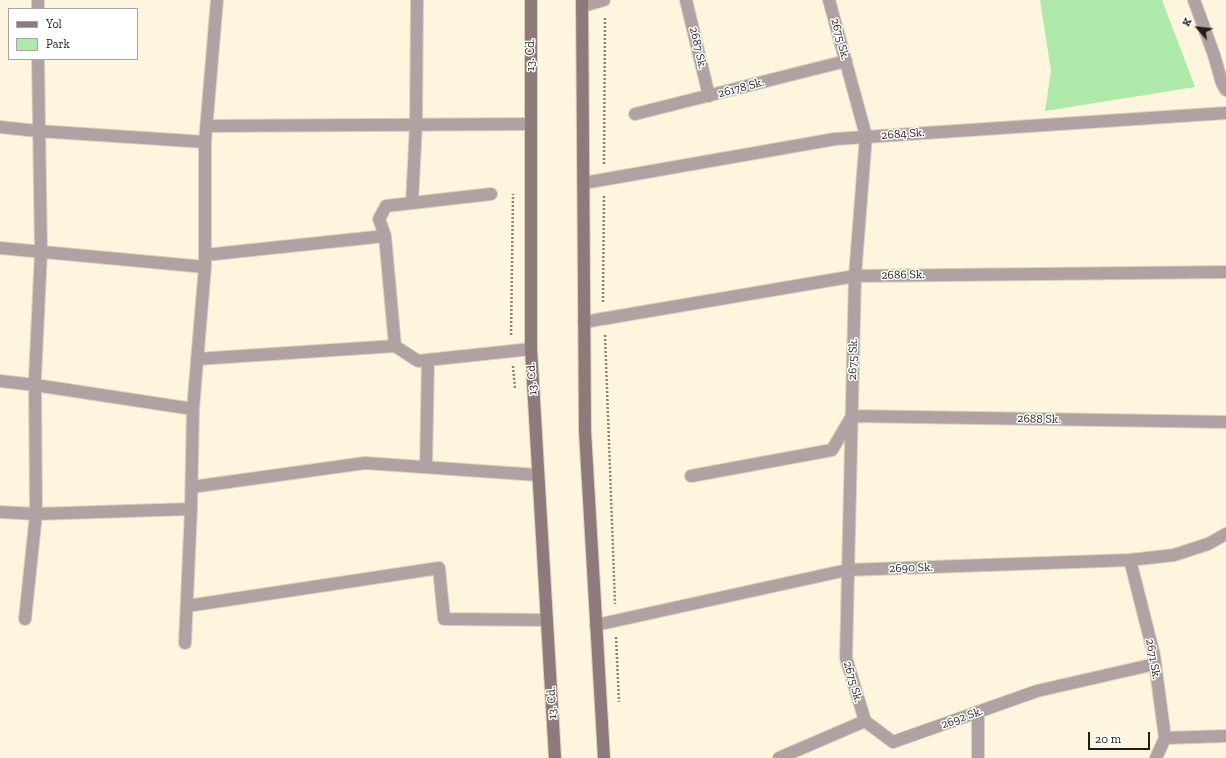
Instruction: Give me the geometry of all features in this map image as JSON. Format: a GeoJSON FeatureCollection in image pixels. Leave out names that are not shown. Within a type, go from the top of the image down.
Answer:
{"type":"FeatureCollection","features":[{"type":"Feature","properties":{"kind":"main road","name":"13. Cd."},"geometry":{"type":"LineString","coordinates":[[531,0],[531,349],[555,758]]}},
{"type":"Feature","properties":{"kind":"main road"},"geometry":{"type":"LineString","coordinates":[[582,3],[585,431],[604,758]]}},
{"type":"Feature","properties":{"kind":"street"},"geometry":{"type":"LineString","coordinates":[[185,643],[192,486],[193,409],[205,261],[205,142],[217,0]]}},
{"type":"Feature","properties":{"kind":"street"},"geometry":{"type":"LineString","coordinates":[[412,204],[416,124],[417,0]]}},
{"type":"Feature","properties":{"kind":"street"},"geometry":{"type":"LineString","coordinates":[[582,3],[604,0]]}},
{"type":"Feature","properties":{"kind":"street","name":"2687 Sk."},"geometry":{"type":"LineString","coordinates":[[686,0],[709,96]]}},
{"type":"Feature","properties":{"kind":"street","name":"2675 Sk."},"geometry":{"type":"LineString","coordinates":[[829,0],[866,136],[855,276],[846,658],[865,721]]}},
{"type":"Feature","properties":{"kind":"street"},"geometry":{"type":"LineString","coordinates":[[1194,0],[1220,54],[1222,82],[1226,90]]}},
{"type":"Feature","properties":{"kind":"street"},"geometry":{"type":"LineString","coordinates":[[25,619],[36,514],[35,385],[41,252],[38,60]]}},
{"type":"Feature","properties":{"kind":"street","name":"26178 Sk."},"geometry":{"type":"LineString","coordinates":[[635,114],[846,61]]}},
{"type":"Feature","properties":{"kind":"street","name":"2684 Sk."},"geometry":{"type":"LineString","coordinates":[[584,183],[866,136],[1226,113]]}},
{"type":"Feature","properties":{"kind":"street"},"geometry":{"type":"LineString","coordinates":[[206,126],[531,124]]}},
{"type":"Feature","properties":{"kind":"street"},"geometry":{"type":"LineString","coordinates":[[0,127],[38,131],[205,142]]}},
{"type":"Feature","properties":{"kind":"street"},"geometry":{"type":"LineString","coordinates":[[395,346],[385,236],[380,219],[386,206],[492,194]]}},
{"type":"Feature","properties":{"kind":"street"},"geometry":{"type":"LineString","coordinates":[[0,248],[41,252],[205,261],[385,236]]}},
{"type":"Feature","properties":{"kind":"street","name":"2686 Sk."},"geometry":{"type":"LineString","coordinates":[[584,322],[855,276],[1226,272]]}},
{"type":"Feature","properties":{"kind":"street"},"geometry":{"type":"LineString","coordinates":[[197,359],[395,346],[418,361],[531,349]]}},
{"type":"Feature","properties":{"kind":"street"},"geometry":{"type":"LineString","coordinates":[[426,467],[428,360]]}},
{"type":"Feature","properties":{"kind":"street"},"geometry":{"type":"LineString","coordinates":[[0,381],[193,409]]}},
{"type":"Feature","properties":{"kind":"street"},"geometry":{"type":"LineString","coordinates":[[691,476],[832,450],[852,416]]}},
{"type":"Feature","properties":{"kind":"street","name":"2688 Sk."},"geometry":{"type":"LineString","coordinates":[[852,416],[1226,422]]}},
{"type":"Feature","properties":{"kind":"street"},"geometry":{"type":"LineString","coordinates":[[192,486],[365,463],[538,475]]}},
{"type":"Feature","properties":{"kind":"street"},"geometry":{"type":"LineString","coordinates":[[0,512],[36,514],[191,509]]}},
{"type":"Feature","properties":{"kind":"street","name":"2690 Sk."},"geometry":{"type":"LineString","coordinates":[[596,625],[847,570],[1130,560],[1174,555],[1208,544],[1226,534]]}},
{"type":"Feature","properties":{"kind":"street","name":"2671 Sk."},"geometry":{"type":"LineString","coordinates":[[1130,560],[1155,664],[1165,738]]}},
{"type":"Feature","properties":{"kind":"street"},"geometry":{"type":"LineString","coordinates":[[187,606],[439,568],[444,619],[547,620]]}},
{"type":"Feature","properties":{"kind":"street","name":"2692 Sk."},"geometry":{"type":"LineString","coordinates":[[865,721],[893,742],[1037,691],[1155,664]]}},
{"type":"Feature","properties":{"kind":"street"},"geometry":{"type":"LineString","coordinates":[[978,712],[978,758]]}},
{"type":"Feature","properties":{"kind":"street"},"geometry":{"type":"LineString","coordinates":[[779,758],[865,721]]}},
{"type":"Feature","properties":{"kind":"street"},"geometry":{"type":"LineString","coordinates":[[1156,758],[1165,738],[1226,736]]}},
{"type":"Feature","properties":{"kind":"path"},"geometry":{"type":"LineString","coordinates":[[605,16],[604,319],[619,705]]}},
{"type":"Feature","properties":{"kind":"green space"},"geometry":{"type":"Polygon","coordinates":[[[1040,0],[1162,0],[1195,87],[1045,111],[1051,71],[1040,0]]]}}]}
